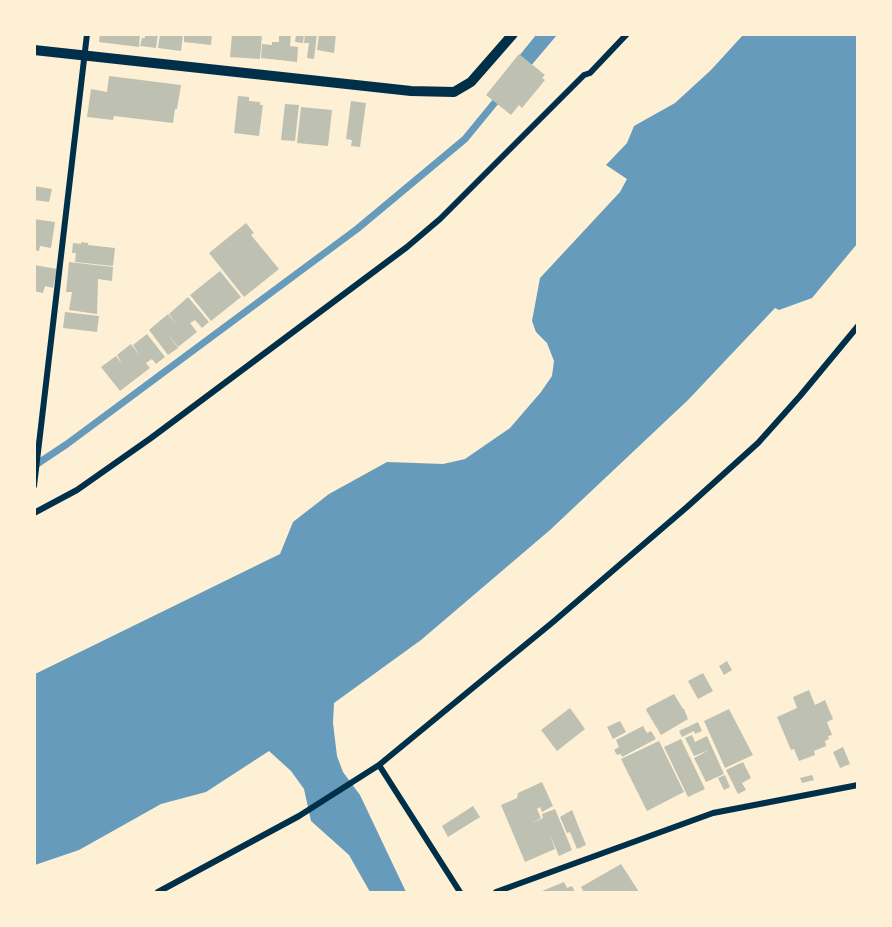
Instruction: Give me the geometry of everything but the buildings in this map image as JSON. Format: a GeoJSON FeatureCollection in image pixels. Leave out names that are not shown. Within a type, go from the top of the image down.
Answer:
{"type":"FeatureCollection","features":[{"type":"Feature","properties":{"kind":"street"},"geometry":{"type":"LineString","coordinates":[[34,486],[87,34]]}},
{"type":"Feature","properties":{"kind":"street"},"geometry":{"type":"LineString","coordinates":[[34,50],[411,91],[454,92],[471,82],[513,34]]}},
{"type":"Feature","properties":{"kind":"street"},"geometry":{"type":"LineString","coordinates":[[34,513],[77,490],[151,438],[407,247],[440,219],[627,34]]}},
{"type":"Feature","properties":{"kind":"street"},"geometry":{"type":"LineString","coordinates":[[158,892],[299,816],[380,765],[553,622],[758,443],[858,326]]}},
{"type":"Feature","properties":{"kind":"street"},"geometry":{"type":"LineString","coordinates":[[380,765],[460,892]]}},
{"type":"Feature","properties":{"kind":"street"},"geometry":{"type":"LineString","coordinates":[[496,892],[713,813],[858,784]]}},
{"type":"Feature","properties":{"kind":"water"},"geometry":{"type":"Polygon","coordinates":[[[536,35],[557,35],[529,68],[519,56],[536,35]]]}},
{"type":"Feature","properties":{"kind":"water"},"geometry":{"type":"Polygon","coordinates":[[[743,35],[857,35],[857,244],[812,298],[779,310],[775,308],[688,400],[550,530],[421,640],[334,703],[333,723],[337,756],[343,772],[360,795],[406,892],[370,892],[349,855],[311,821],[304,789],[291,771],[269,751],[206,792],[161,804],[79,850],[35,865],[35,674],[280,554],[293,522],[329,494],[387,462],[443,464],[465,459],[510,428],[552,376],[554,361],[547,343],[536,332],[532,321],[540,278],[620,192],[627,179],[606,165],[627,143],[634,126],[675,103],[711,70],[743,35]]]}},
{"type":"Feature","properties":{"kind":"waterway"},"geometry":{"type":"LineString","coordinates":[[34,466],[357,229],[465,139],[501,95]]}}]}
